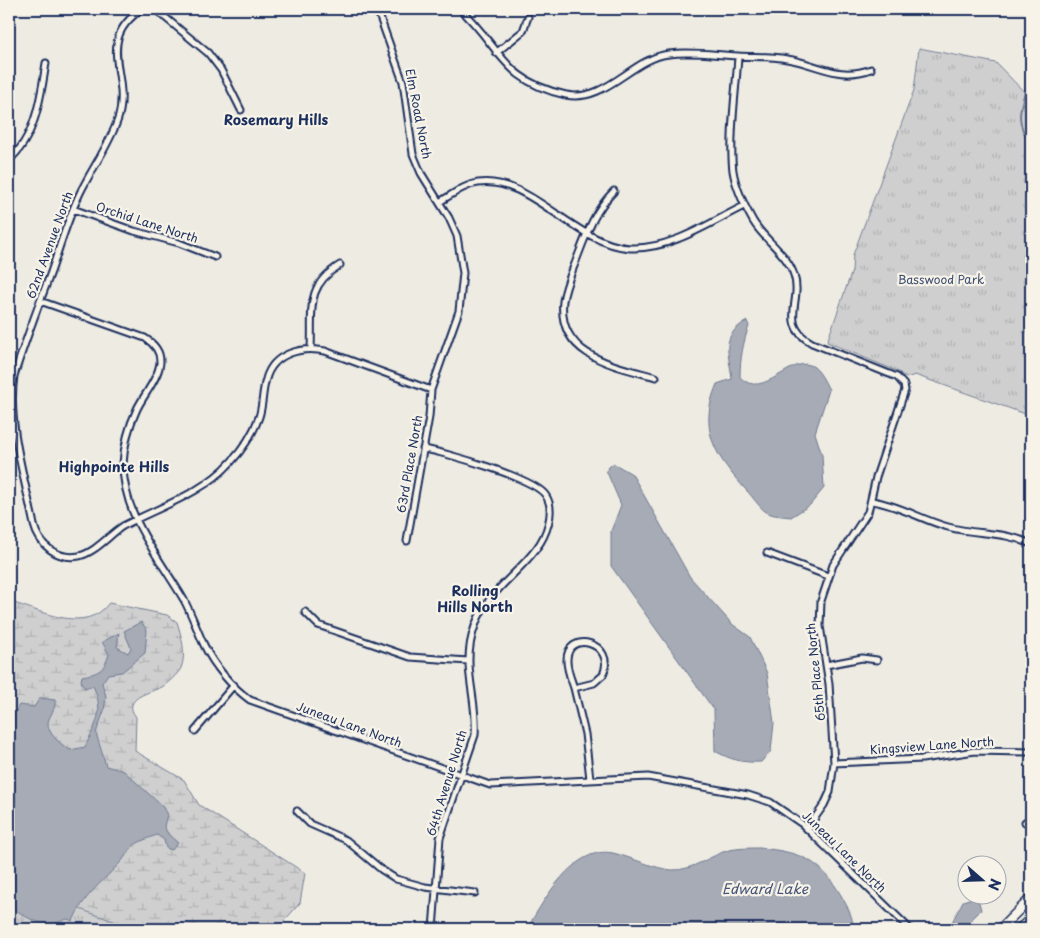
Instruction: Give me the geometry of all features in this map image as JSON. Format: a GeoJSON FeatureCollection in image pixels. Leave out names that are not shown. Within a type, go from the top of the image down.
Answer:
{"type":"FeatureCollection","features":[{"type":"Feature","properties":{"kind":"main road"},"geometry":{"type":"LineString","coordinates":[[1000,929],[1031,898]]}},
{"type":"Feature","properties":{"kind":"main road"},"geometry":{"type":"LineString","coordinates":[[1019,929],[1031,918]]}},
{"type":"Feature","properties":{"kind":"street","name":"62nd Avenue North"},"geometry":{"type":"LineString","coordinates":[[142,9],[126,21],[116,39],[115,60],[122,86],[121,105],[110,138],[73,209],[19,361],[12,391],[14,422],[36,535],[50,550],[60,555],[80,556],[136,520],[200,486],[230,464],[252,433],[259,416],[266,377],[272,368],[290,353],[310,349]]}},
{"type":"Feature","properties":{"kind":"street"},"geometry":{"type":"LineString","coordinates":[[155,9],[208,53],[225,76],[241,110]]}},
{"type":"Feature","properties":{"kind":"street","name":"Elm Road North"},"geometry":{"type":"LineString","coordinates":[[377,9],[403,82],[413,154],[421,173],[441,201],[456,236],[463,273],[459,311],[431,390]]}},
{"type":"Feature","properties":{"kind":"street"},"geometry":{"type":"LineString","coordinates":[[460,9],[514,72],[527,80],[557,92],[580,96],[603,88],[643,63],[667,54],[785,58],[828,71],[847,74],[857,74],[871,69]]}},
{"type":"Feature","properties":{"kind":"street"},"geometry":{"type":"LineString","coordinates":[[496,53],[523,31],[528,17]]}},
{"type":"Feature","properties":{"kind":"street"},"geometry":{"type":"LineString","coordinates":[[441,201],[470,185],[486,182],[503,184],[520,191],[586,233],[614,245],[645,248],[675,239],[744,206],[734,171],[738,56]]}},
{"type":"Feature","properties":{"kind":"street"},"geometry":{"type":"LineString","coordinates":[[9,160],[22,146],[29,132],[39,99],[46,62]]}},
{"type":"Feature","properties":{"kind":"street"},"geometry":{"type":"LineString","coordinates":[[614,191],[594,216],[586,233],[564,295],[563,311],[569,333],[584,352],[594,358],[656,377]]}},
{"type":"Feature","properties":{"kind":"street","name":"65th Place North"},"geometry":{"type":"LineString","coordinates":[[744,206],[761,232],[790,267],[796,285],[793,318],[795,326],[806,339],[897,377],[904,384],[905,395],[876,477],[872,501],[863,522],[840,552],[828,576],[820,612],[834,762],[830,792],[824,805],[807,829]]}},
{"type":"Feature","properties":{"kind":"street","name":"Orchid Lane North"},"geometry":{"type":"LineString","coordinates":[[73,209],[134,231],[179,243],[215,257]]}},
{"type":"Feature","properties":{"kind":"street"},"geometry":{"type":"LineString","coordinates":[[340,266],[325,274],[315,290],[310,349],[325,351],[431,390]]}},
{"type":"Feature","properties":{"kind":"street","name":"Juneau Lane North"},"geometry":{"type":"LineString","coordinates":[[40,301],[145,338],[156,347],[160,361],[155,379],[137,408],[125,444],[124,483],[128,502],[136,520],[186,602],[211,658],[243,695],[257,704],[490,785],[505,786],[648,777],[748,794],[781,808],[807,829],[910,929]]}},
{"type":"Feature","properties":{"kind":"street","name":"63rd Place North"},"geometry":{"type":"LineString","coordinates":[[407,542],[431,390]]}},
{"type":"Feature","properties":{"kind":"street","name":"64th Avenue North"},"geometry":{"type":"LineString","coordinates":[[423,449],[452,456],[540,488],[550,502],[549,520],[537,548],[490,597],[482,610],[470,640],[468,661],[476,720],[473,742],[440,838],[433,929]]}},
{"type":"Feature","properties":{"kind":"street"},"geometry":{"type":"LineString","coordinates":[[872,501],[890,505],[950,528],[1005,535],[1031,544]]}},
{"type":"Feature","properties":{"kind":"street"},"geometry":{"type":"LineString","coordinates":[[767,553],[828,576]]}},
{"type":"Feature","properties":{"kind":"street"},"geometry":{"type":"LineString","coordinates":[[305,612],[318,625],[395,652],[426,659],[468,661]]}},
{"type":"Feature","properties":{"kind":"street"},"geometry":{"type":"LineString","coordinates":[[574,688],[594,683],[600,679],[605,670],[604,658],[598,646],[593,644],[577,644],[570,649],[567,662],[586,740],[590,780]]}},
{"type":"Feature","properties":{"kind":"street"},"geometry":{"type":"LineString","coordinates":[[826,665],[862,658],[877,660]]}},
{"type":"Feature","properties":{"kind":"street"},"geometry":{"type":"LineString","coordinates":[[195,731],[234,685]]}},
{"type":"Feature","properties":{"kind":"street","name":"Kingsview Lane North"},"geometry":{"type":"LineString","coordinates":[[834,762],[922,759],[975,751],[1031,752]]}},
{"type":"Feature","properties":{"kind":"street"},"geometry":{"type":"LineString","coordinates":[[297,811],[310,824],[346,840],[382,870],[396,879],[435,889],[475,893]]}},
{"type":"Feature","properties":{"kind":"street"},"geometry":{"type":"LineString","coordinates":[[1025,822],[1031,818]]}},
{"type":"Feature","properties":{"kind":"green space","name":"Basswood Park"},"geometry":{"type":"Polygon","coordinates":[[[919,48],[996,63],[1031,99],[1031,416],[915,375],[906,378],[899,372],[827,342],[852,271],[853,255],[914,90],[919,48]]]}},
{"type":"Feature","properties":{"kind":"green space"},"geometry":{"type":"Polygon","coordinates":[[[14,603],[51,615],[77,619],[89,617],[100,612],[109,603],[167,615],[177,622],[182,639],[183,663],[181,668],[164,686],[138,697],[134,701],[132,711],[136,717],[135,751],[184,780],[199,805],[305,873],[300,903],[277,929],[16,929],[9,926],[9,604],[14,603]]]}},
{"type":"Feature","properties":{"kind":"green space"},"geometry":{"type":"Polygon","coordinates":[[[9,884],[136,929],[9,929],[9,884]]]}},
{"type":"Feature","properties":{"kind":"water"},"geometry":{"type":"Polygon","coordinates":[[[747,321],[749,326],[742,351],[740,377],[749,383],[758,384],[768,381],[787,370],[806,364],[816,369],[829,390],[815,433],[822,455],[824,488],[810,505],[791,517],[770,514],[759,506],[726,466],[713,442],[710,429],[711,400],[717,384],[732,379],[728,353],[729,339],[738,327],[747,321]]]}},
{"type":"Feature","properties":{"kind":"water"},"geometry":{"type":"Polygon","coordinates":[[[613,463],[632,474],[690,577],[732,624],[750,637],[767,673],[774,723],[771,751],[761,762],[737,760],[715,751],[714,710],[611,566],[611,531],[621,505],[606,470],[613,463]]]}},
{"type":"Feature","properties":{"kind":"water"},"geometry":{"type":"Polygon","coordinates":[[[141,622],[147,630],[145,653],[122,672],[108,674],[102,683],[106,696],[104,711],[96,733],[106,766],[124,771],[163,807],[167,815],[164,826],[168,834],[178,843],[172,850],[166,848],[164,840],[157,835],[138,843],[132,847],[120,863],[81,905],[73,921],[67,919],[59,922],[43,923],[36,921],[22,914],[9,904],[9,739],[15,713],[19,705],[34,707],[40,698],[55,700],[48,724],[51,733],[70,750],[85,747],[93,731],[99,710],[97,695],[93,686],[84,688],[81,681],[82,676],[93,674],[103,668],[109,654],[102,642],[119,633],[117,647],[128,653],[131,648],[124,631],[141,622]]]}},
{"type":"Feature","properties":{"kind":"water","name":"Edward Lake"},"geometry":{"type":"Polygon","coordinates":[[[760,848],[787,852],[818,866],[834,884],[842,897],[851,916],[853,929],[527,929],[561,877],[585,858],[599,853],[613,853],[658,867],[679,870],[729,850],[760,848]]]}},
{"type":"Feature","properties":{"kind":"water"},"geometry":{"type":"Polygon","coordinates":[[[960,906],[980,906],[981,910],[962,929],[952,929],[950,926],[960,906]]]}},
{"type":"Feature","properties":{"kind":"waterway"},"geometry":{"type":"LineString","coordinates":[[1031,71],[1020,116],[1024,133],[1031,141]]}},
{"type":"Feature","properties":{"kind":"district","name":"Rosemary Hills"},"geometry":{"type":"Point","coordinates":[276,120]}},
{"type":"Feature","properties":{"kind":"district","name":"Highpointe Hills"},"geometry":{"type":"Point","coordinates":[114,467]}},
{"type":"Feature","properties":{"kind":"district","name":"Rolling Hills North"},"geometry":{"type":"Point","coordinates":[475,600]}}]}
